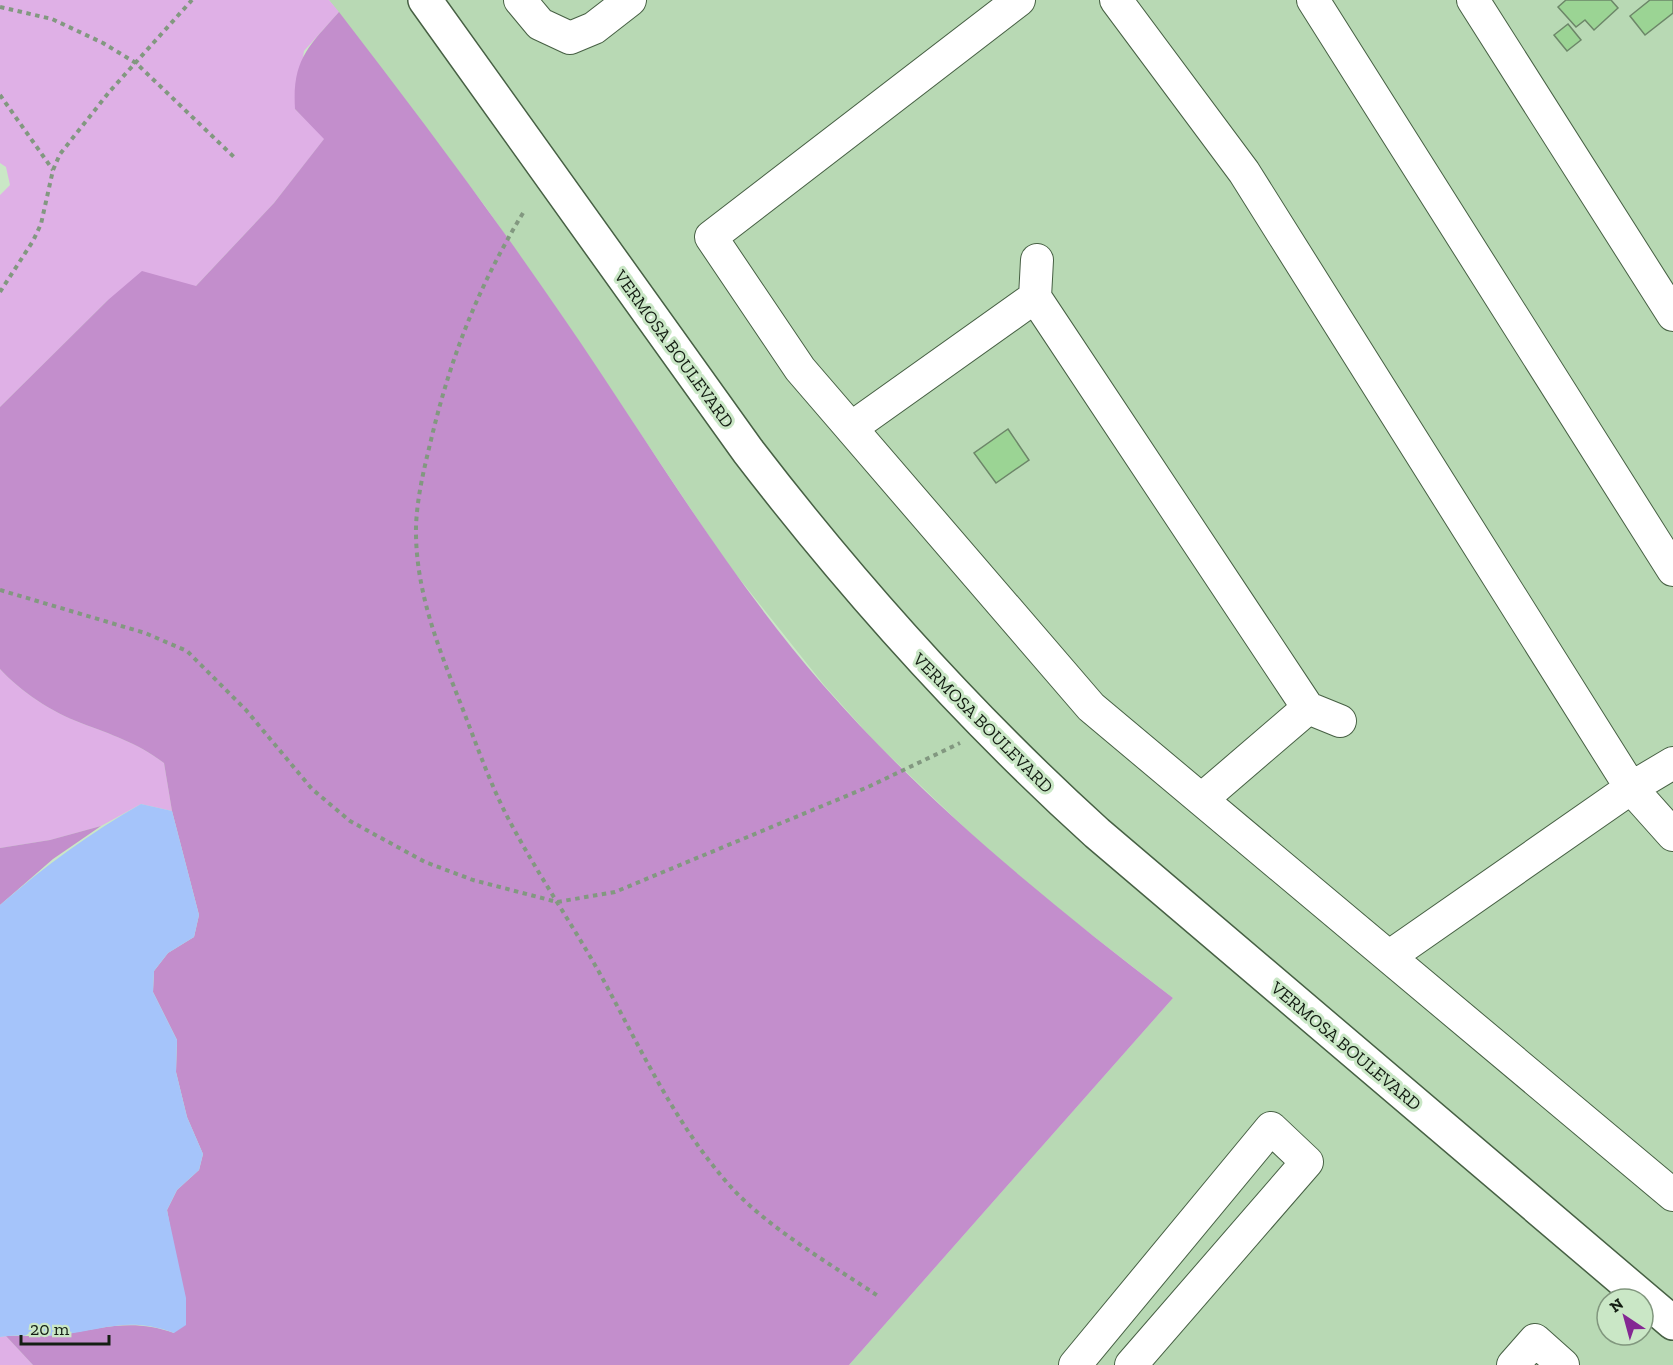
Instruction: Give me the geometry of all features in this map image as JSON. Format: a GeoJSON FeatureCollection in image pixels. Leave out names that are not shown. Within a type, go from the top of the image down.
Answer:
{"type":"FeatureCollection","features":[{"type":"Feature","properties":{"kind":"main road","name":"VERMOSA BOULEVARD"},"geometry":{"type":"LineString","coordinates":[[424,0],[741,442],[801,520],[914,653],[1034,776],[1161,890],[1673,1323]]}},
{"type":"Feature","properties":{"kind":"street"},"geometry":{"type":"LineString","coordinates":[[520,0],[540,24],[570,38],[594,28],[630,0]]}},
{"type":"Feature","properties":{"kind":"street"},"geometry":{"type":"LineString","coordinates":[[1019,0],[711,237],[800,369],[1091,707],[1673,1194]]}},
{"type":"Feature","properties":{"kind":"street"},"geometry":{"type":"LineString","coordinates":[[1116,0],[1244,172],[1631,788],[1673,836]]}},
{"type":"Feature","properties":{"kind":"street"},"geometry":{"type":"LineString","coordinates":[[1313,0],[1673,570]]}},
{"type":"Feature","properties":{"kind":"street"},"geometry":{"type":"LineString","coordinates":[[1473,0],[1673,315]]}},
{"type":"Feature","properties":{"kind":"street"},"geometry":{"type":"LineString","coordinates":[[1037,260],[1035,297],[1308,708],[1340,721]]}},
{"type":"Feature","properties":{"kind":"street"},"geometry":{"type":"LineString","coordinates":[[851,428],[1035,297]]}},
{"type":"Feature","properties":{"kind":"street"},"geometry":{"type":"LineString","coordinates":[[1202,799],[1308,708]]}},
{"type":"Feature","properties":{"kind":"street"},"geometry":{"type":"LineString","coordinates":[[1390,956],[1631,788],[1673,763]]}},
{"type":"Feature","properties":{"kind":"street"},"geometry":{"type":"LineString","coordinates":[[1076,1365],[1271,1128],[1307,1162],[1131,1365]]}},
{"type":"Feature","properties":{"kind":"street"},"geometry":{"type":"LineString","coordinates":[[1513,1365],[1535,1340],[1563,1365]]}},
{"type":"Feature","properties":{"kind":"path"},"geometry":{"type":"LineString","coordinates":[[0,292],[42,224],[53,170],[60,154],[79,128],[192,0]]}},
{"type":"Feature","properties":{"kind":"path"},"geometry":{"type":"LineString","coordinates":[[0,7],[19,10],[60,23],[103,43],[136,63],[234,157]]}},
{"type":"Feature","properties":{"kind":"path"},"geometry":{"type":"LineString","coordinates":[[0,94],[53,170]]}},
{"type":"Feature","properties":{"kind":"path"},"geometry":{"type":"LineString","coordinates":[[523,213],[485,279],[443,390],[419,490],[417,555],[422,591],[439,645],[490,781],[514,830],[580,937],[673,1107],[714,1168],[735,1191],[767,1218],[878,1296]]}},
{"type":"Feature","properties":{"kind":"path"},"geometry":{"type":"LineString","coordinates":[[0,590],[145,633],[187,651],[246,710],[312,789],[350,821],[425,862],[473,880],[557,902],[615,892],[696,860],[868,787],[988,730]]}},
{"type":"Feature","properties":{"kind":"shaded area"},"geometry":{"type":"Polygon","coordinates":[[[0,0],[329,0],[339,12],[304,51],[295,109],[325,138],[274,203],[196,286],[108,300],[0,407],[0,195],[10,185],[6,167],[0,163],[0,0]]]}},
{"type":"Feature","properties":{"kind":"shaded area"},"geometry":{"type":"Polygon","coordinates":[[[329,0],[1673,0],[1673,1365],[849,1365],[1173,998],[1047,900],[988,850],[876,743],[824,685],[727,563],[564,319],[485,206],[329,0]]]}},
{"type":"Feature","properties":{"kind":"shaded area"},"geometry":{"type":"Polygon","coordinates":[[[339,12],[536,278],[688,505],[753,597],[823,685],[904,771],[946,811],[1035,888],[1173,998],[849,1365],[33,1365],[6,1336],[56,1335],[132,1325],[159,1328],[174,1333],[173,1243],[167,1210],[177,1190],[199,1170],[203,1154],[187,1117],[176,1072],[177,1040],[153,992],[154,971],[168,953],[194,937],[199,915],[172,811],[164,763],[134,744],[48,707],[17,686],[0,669],[0,407],[108,300],[142,271],[196,286],[274,203],[324,139],[295,109],[296,78],[304,55],[339,12]]]}},
{"type":"Feature","properties":{"kind":"shaded area"},"geometry":{"type":"Polygon","coordinates":[[[0,669],[17,686],[48,707],[134,744],[164,763],[172,811],[141,804],[101,826],[50,840],[0,848],[0,669]]]}},
{"type":"Feature","properties":{"kind":"shaded area"},"geometry":{"type":"Polygon","coordinates":[[[101,826],[53,859],[0,905],[0,848],[50,840],[101,826]]]}},
{"type":"Feature","properties":{"kind":"shaded area"},"geometry":{"type":"Polygon","coordinates":[[[6,1336],[33,1365],[0,1365],[0,1337],[6,1336]]]}},
{"type":"Feature","properties":{"kind":"water"},"geometry":{"type":"Polygon","coordinates":[[[141,804],[172,811],[199,915],[194,937],[168,953],[154,971],[153,992],[177,1040],[176,1072],[187,1117],[203,1154],[199,1170],[177,1190],[167,1210],[186,1298],[186,1325],[174,1333],[143,1325],[129,1325],[60,1335],[0,1337],[0,905],[68,851],[141,804]]]}},
{"type":"Feature","properties":{"kind":"building"},"geometry":{"type":"Polygon","coordinates":[[[1566,0],[1611,0],[1618,8],[1594,30],[1585,20],[1576,27],[1558,7],[1566,0]]]}},
{"type":"Feature","properties":{"kind":"building"},"geometry":{"type":"Polygon","coordinates":[[[1650,0],[1673,0],[1673,13],[1645,35],[1630,16],[1650,0]]]}},
{"type":"Feature","properties":{"kind":"building"},"geometry":{"type":"Polygon","coordinates":[[[1568,24],[1581,40],[1567,51],[1554,35],[1568,24]]]}},
{"type":"Feature","properties":{"kind":"building"},"geometry":{"type":"Polygon","coordinates":[[[1008,429],[1029,460],[996,483],[974,453],[1008,429]]]}}]}
